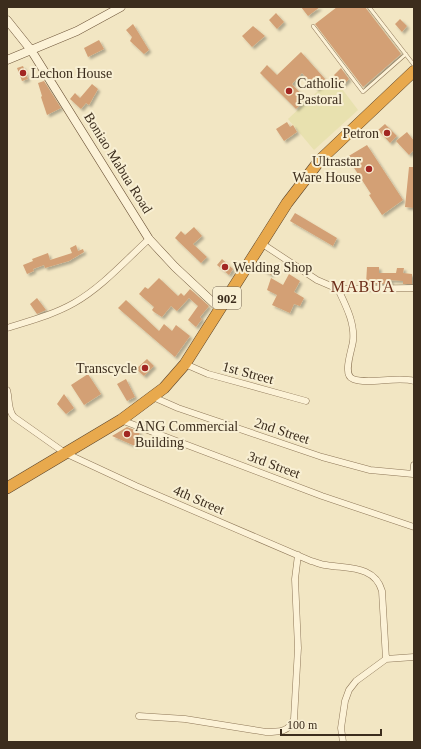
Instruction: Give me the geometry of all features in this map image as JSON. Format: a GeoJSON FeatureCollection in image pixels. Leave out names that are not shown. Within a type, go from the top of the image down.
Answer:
{"type":"FeatureCollection","features":[{"type":"Feature","properties":{"kind":"highway","name":"902"},"geometry":{"type":"LineString","coordinates":[[7,488],[121,420],[164,388],[185,364],[287,203],[320,160],[414,71]]}},
{"type":"Feature","properties":{"kind":"street"},"geometry":{"type":"LineString","coordinates":[[7,60],[77,30],[121,7]]}},
{"type":"Feature","properties":{"kind":"street","name":"Boniao Mabua Road"},"geometry":{"type":"LineString","coordinates":[[7,20],[31,50],[102,161],[149,239],[174,266],[220,309]]}},
{"type":"Feature","properties":{"kind":"street"},"geometry":{"type":"LineString","coordinates":[[7,328],[54,313],[73,304],[88,294],[149,239]]}},
{"type":"Feature","properties":{"kind":"street"},"geometry":{"type":"LineString","coordinates":[[261,243],[317,280],[338,289],[414,288]]}},
{"type":"Feature","properties":{"kind":"street"},"geometry":{"type":"LineString","coordinates":[[338,289],[353,325],[352,349],[348,370],[349,376],[352,379],[361,380],[414,380]]}},
{"type":"Feature","properties":{"kind":"street","name":"1st Street"},"geometry":{"type":"LineString","coordinates":[[185,364],[208,374],[306,401]]}},
{"type":"Feature","properties":{"kind":"street","name":"4th Street"},"geometry":{"type":"LineString","coordinates":[[7,390],[10,402],[9,409],[14,417],[65,453],[136,486],[298,555],[326,566],[352,567],[375,578],[380,583],[382,591],[382,616],[386,660]]}},
{"type":"Feature","properties":{"kind":"street","name":"2nd Street"},"geometry":{"type":"LineString","coordinates":[[153,397],[178,408],[322,457],[384,472],[413,474],[414,465]]}},
{"type":"Feature","properties":{"kind":"street","name":"3rd Street"},"geometry":{"type":"LineString","coordinates":[[121,420],[414,527]]}},
{"type":"Feature","properties":{"kind":"street"},"geometry":{"type":"LineString","coordinates":[[139,716],[185,719],[266,732],[286,730],[292,725],[294,719],[298,663],[295,579],[298,555]]}},
{"type":"Feature","properties":{"kind":"street"},"geometry":{"type":"LineString","coordinates":[[344,742],[341,728],[345,701],[349,690],[356,681],[386,660],[414,657]]}},
{"type":"Feature","properties":{"kind":"lane"},"geometry":{"type":"LineString","coordinates":[[369,7],[414,65]]}},
{"type":"Feature","properties":{"kind":"lane"},"geometry":{"type":"LineString","coordinates":[[313,26],[363,92],[406,54]]}},
{"type":"Feature","properties":{"kind":"shaded area"},"geometry":{"type":"Polygon","coordinates":[[[333,77],[358,110],[314,150],[288,119],[333,77]]]}},
{"type":"Feature","properties":{"kind":"building"},"geometry":{"type":"Polygon","coordinates":[[[301,7],[320,7],[308,16],[301,7]]]}},
{"type":"Feature","properties":{"kind":"building"},"geometry":{"type":"Polygon","coordinates":[[[337,7],[365,7],[401,54],[363,87],[315,24],[337,7]]]}},
{"type":"Feature","properties":{"kind":"building"},"geometry":{"type":"Polygon","coordinates":[[[276,13],[284,22],[277,29],[269,20],[276,13]]]}},
{"type":"Feature","properties":{"kind":"building"},"geometry":{"type":"Polygon","coordinates":[[[400,19],[407,26],[402,32],[395,24],[400,19]]]}},
{"type":"Feature","properties":{"kind":"building"},"geometry":{"type":"Polygon","coordinates":[[[133,24],[149,50],[144,54],[130,41],[132,37],[126,30],[133,24]]]}},
{"type":"Feature","properties":{"kind":"building"},"geometry":{"type":"Polygon","coordinates":[[[253,26],[265,36],[252,47],[242,36],[253,26]]]}},
{"type":"Feature","properties":{"kind":"building"},"geometry":{"type":"Polygon","coordinates":[[[99,40],[104,49],[88,57],[84,48],[99,40]]]}},
{"type":"Feature","properties":{"kind":"building","name":"Catholic Pastoral"},"geometry":{"type":"Polygon","coordinates":[[[301,52],[326,80],[317,89],[302,73],[292,84],[306,99],[296,109],[260,73],[267,65],[277,75],[301,52]]]}},
{"type":"Feature","properties":{"kind":"building","name":"Lechon House"},"geometry":{"type":"Polygon","coordinates":[[[23,66],[28,79],[22,81],[17,68],[23,66]]]}},
{"type":"Feature","properties":{"kind":"building"},"geometry":{"type":"Polygon","coordinates":[[[341,68],[349,79],[343,85],[334,75],[341,68]]]}},
{"type":"Feature","properties":{"kind":"building"},"geometry":{"type":"Polygon","coordinates":[[[44,81],[61,108],[47,115],[38,83],[44,81]]]}},
{"type":"Feature","properties":{"kind":"building"},"geometry":{"type":"Polygon","coordinates":[[[92,84],[98,89],[89,105],[86,103],[81,109],[70,99],[75,93],[80,98],[92,84]]]}},
{"type":"Feature","properties":{"kind":"building"},"geometry":{"type":"Polygon","coordinates":[[[287,122],[290,127],[293,125],[297,132],[284,141],[276,129],[287,122]]]}},
{"type":"Feature","properties":{"kind":"building","name":"Petron"},"geometry":{"type":"Polygon","coordinates":[[[385,124],[397,136],[390,143],[378,130],[385,124]]]}},
{"type":"Feature","properties":{"kind":"building"},"geometry":{"type":"Polygon","coordinates":[[[407,132],[414,141],[414,150],[409,155],[396,141],[407,132]]]}},
{"type":"Feature","properties":{"kind":"building","name":"Ultrastar Ware House"},"geometry":{"type":"Polygon","coordinates":[[[367,145],[403,200],[382,215],[369,195],[371,194],[347,157],[367,145]]]}},
{"type":"Feature","properties":{"kind":"building"},"geometry":{"type":"Polygon","coordinates":[[[409,167],[414,167],[414,208],[405,207],[409,167]]]}},
{"type":"Feature","properties":{"kind":"building"},"geometry":{"type":"Polygon","coordinates":[[[295,213],[337,238],[333,246],[290,221],[295,213]]]}},
{"type":"Feature","properties":{"kind":"building"},"geometry":{"type":"Polygon","coordinates":[[[194,227],[202,236],[193,244],[207,257],[201,263],[175,238],[181,231],[185,235],[194,227]]]}},
{"type":"Feature","properties":{"kind":"building"},"geometry":{"type":"Polygon","coordinates":[[[76,245],[78,251],[83,249],[84,252],[69,261],[45,268],[44,265],[33,269],[34,271],[27,274],[23,265],[33,261],[32,259],[48,253],[50,260],[72,253],[70,248],[76,245]]]}},
{"type":"Feature","properties":{"kind":"building","name":"Welding Shop"},"geometry":{"type":"Polygon","coordinates":[[[222,259],[233,269],[229,275],[217,265],[222,259]]]}},
{"type":"Feature","properties":{"kind":"building"},"geometry":{"type":"Polygon","coordinates":[[[267,263],[275,268],[271,275],[263,270],[267,263]]]}},
{"type":"Feature","properties":{"kind":"building"},"geometry":{"type":"Polygon","coordinates":[[[367,267],[379,267],[379,273],[396,273],[397,268],[404,268],[403,273],[412,274],[412,284],[403,284],[403,281],[391,280],[391,284],[366,284],[367,267]]]}},
{"type":"Feature","properties":{"kind":"building"},"geometry":{"type":"Polygon","coordinates":[[[289,274],[300,281],[294,292],[304,298],[300,306],[294,304],[290,313],[272,305],[277,295],[267,290],[271,278],[283,285],[289,274]]]}},
{"type":"Feature","properties":{"kind":"building"},"geometry":{"type":"Polygon","coordinates":[[[159,278],[178,296],[181,293],[184,296],[190,289],[209,306],[200,317],[202,319],[196,327],[188,320],[198,306],[189,298],[177,311],[171,306],[162,317],[152,310],[154,307],[139,294],[145,287],[148,289],[159,278]]]}},
{"type":"Feature","properties":{"kind":"building"},"geometry":{"type":"Polygon","coordinates":[[[37,298],[46,310],[37,314],[30,304],[37,298]]]}},
{"type":"Feature","properties":{"kind":"building"},"geometry":{"type":"Polygon","coordinates":[[[126,300],[159,331],[164,324],[172,331],[176,325],[190,336],[175,357],[118,308],[126,300]]]}},
{"type":"Feature","properties":{"kind":"building","name":"Transcycle"},"geometry":{"type":"Polygon","coordinates":[[[147,359],[154,366],[144,376],[136,369],[147,359]]]}},
{"type":"Feature","properties":{"kind":"building"},"geometry":{"type":"Polygon","coordinates":[[[88,374],[101,394],[84,405],[71,385],[88,374]]]}},
{"type":"Feature","properties":{"kind":"building"},"geometry":{"type":"Polygon","coordinates":[[[126,379],[135,397],[127,401],[117,384],[126,379]]]}},
{"type":"Feature","properties":{"kind":"building"},"geometry":{"type":"Polygon","coordinates":[[[64,394],[74,408],[66,414],[57,404],[64,394]]]}},
{"type":"Feature","properties":{"kind":"building","name":"ANG Commercial Building"},"geometry":{"type":"Polygon","coordinates":[[[127,427],[140,432],[135,446],[112,436],[127,427]]]}},
{"type":"Feature","properties":{"kind":"place","name":"Lechon House"},"geometry":{"type":"Point","coordinates":[23,73]}},
{"type":"Feature","properties":{"kind":"place","name":"Catholic Pastoral"},"geometry":{"type":"Point","coordinates":[289,91]}},
{"type":"Feature","properties":{"kind":"place","name":"Petron"},"geometry":{"type":"Point","coordinates":[387,133]}},
{"type":"Feature","properties":{"kind":"place","name":"Ultrastar Ware House"},"geometry":{"type":"Point","coordinates":[369,169]}},
{"type":"Feature","properties":{"kind":"place","name":"Welding Shop"},"geometry":{"type":"Point","coordinates":[225,267]}},
{"type":"Feature","properties":{"kind":"place","name":"Transcycle"},"geometry":{"type":"Point","coordinates":[145,368]}},
{"type":"Feature","properties":{"kind":"place","name":"ANG Commercial Building"},"geometry":{"type":"Point","coordinates":[127,434]}},
{"type":"Feature","properties":{"kind":"district","name":"MABUA"},"geometry":{"type":"Point","coordinates":[363,286]}}]}
